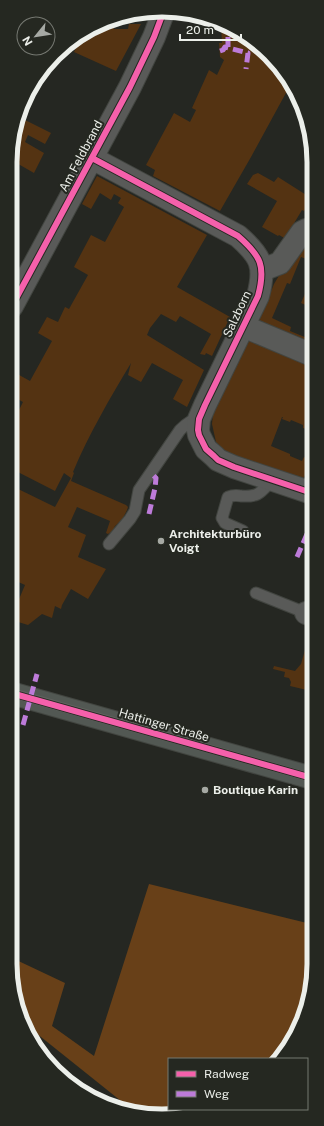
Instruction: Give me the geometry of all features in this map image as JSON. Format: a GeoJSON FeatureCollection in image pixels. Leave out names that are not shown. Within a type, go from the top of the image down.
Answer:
{"type":"FeatureCollection","features":[{"type":"Feature","properties":{"kind":"street","name":"Am Feldbrand"},"geometry":{"type":"LineString","coordinates":[[17,297],[145,57],[161,17]]}},
{"type":"Feature","properties":{"kind":"street"},"geometry":{"type":"LineString","coordinates":[[92,158],[238,236],[256,254],[260,261],[262,270],[280,263],[302,232],[307,230]]}},
{"type":"Feature","properties":{"kind":"street","name":"Salzborn"},"geometry":{"type":"LineString","coordinates":[[262,270],[258,296],[205,405],[199,420],[198,430],[201,441],[206,449],[218,460],[234,467],[307,491]]}},
{"type":"Feature","properties":{"kind":"street"},"geometry":{"type":"LineString","coordinates":[[243,326],[307,353]]}},
{"type":"Feature","properties":{"kind":"street","name":"Hattinger Straße"},"geometry":{"type":"LineString","coordinates":[[17,695],[307,777]]}},
{"type":"Feature","properties":{"kind":"lane"},"geometry":{"type":"LineString","coordinates":[[109,544],[135,511],[139,490],[180,430],[196,419],[199,420]]}},
{"type":"Feature","properties":{"kind":"lane"},"geometry":{"type":"LineString","coordinates":[[243,531],[225,523],[222,518],[228,498],[233,495],[253,497],[262,492],[272,480]]}},
{"type":"Feature","properties":{"kind":"lane"},"geometry":{"type":"LineString","coordinates":[[256,593],[307,613]]}},
{"type":"Feature","properties":{"kind":"shaded area"},"geometry":{"type":"Polygon","coordinates":[[[129,24],[141,24],[116,71],[74,52],[81,41],[107,28],[114,25],[114,29],[128,29],[129,24]]]}},
{"type":"Feature","properties":{"kind":"shaded area"},"geometry":{"type":"Polygon","coordinates":[[[221,30],[243,41],[265,59],[283,81],[288,91],[287,91],[220,211],[153,176],[155,170],[146,165],[174,113],[190,122],[196,110],[192,108],[209,70],[217,75],[224,60],[220,57],[219,43],[222,43],[221,30]]]}},
{"type":"Feature","properties":{"kind":"shaded area"},"geometry":{"type":"Polygon","coordinates":[[[24,119],[51,133],[45,144],[28,135],[25,142],[44,153],[34,173],[17,163],[18,143],[24,119]]]}},
{"type":"Feature","properties":{"kind":"shaded area"},"geometry":{"type":"Polygon","coordinates":[[[258,173],[274,182],[278,177],[307,195],[307,205],[304,211],[302,210],[286,239],[262,227],[277,201],[247,184],[253,175],[258,173]]]}},
{"type":"Feature","properties":{"kind":"shaded area"},"geometry":{"type":"Polygon","coordinates":[[[97,176],[207,235],[177,287],[230,317],[212,356],[206,353],[205,355],[200,354],[211,334],[180,316],[176,322],[161,314],[150,328],[147,335],[204,370],[187,407],[173,399],[183,380],[152,363],[141,382],[128,375],[131,363],[93,430],[79,458],[71,481],[128,507],[122,520],[115,526],[113,531],[108,534],[106,533],[110,521],[77,507],[68,527],[86,535],[78,557],[106,569],[88,599],[71,589],[61,609],[55,606],[52,618],[42,614],[28,625],[17,622],[17,604],[25,585],[17,581],[17,488],[55,507],[71,478],[64,473],[55,491],[17,472],[17,412],[23,402],[17,399],[17,374],[30,381],[52,341],[38,333],[47,317],[58,322],[65,307],[69,309],[88,275],[74,267],[91,235],[105,242],[124,207],[118,203],[121,198],[114,194],[111,200],[100,193],[91,209],[82,204],[97,176]]]}},
{"type":"Feature","properties":{"kind":"shaded area"},"geometry":{"type":"Polygon","coordinates":[[[307,242],[307,259],[301,257],[290,284],[287,283],[272,318],[291,327],[290,331],[307,338],[307,342],[257,326],[274,284],[293,252],[307,242]]]}},
{"type":"Feature","properties":{"kind":"shaded area"},"geometry":{"type":"Polygon","coordinates":[[[307,289],[307,306],[301,303],[307,289]]]}},
{"type":"Feature","properties":{"kind":"shaded area"},"geometry":{"type":"Polygon","coordinates":[[[249,336],[307,360],[307,429],[303,428],[303,425],[291,420],[290,422],[282,419],[282,417],[271,446],[302,461],[304,457],[307,458],[307,471],[303,479],[275,471],[226,452],[216,442],[212,424],[213,413],[246,346],[249,336]]]}},
{"type":"Feature","properties":{"kind":"shaded area"},"geometry":{"type":"Polygon","coordinates":[[[307,643],[307,690],[290,686],[291,682],[289,678],[284,677],[285,672],[273,669],[274,666],[295,671],[301,664],[307,643]]]}},
{"type":"Feature","properties":{"kind":"shaded area"},"geometry":{"type":"Polygon","coordinates":[[[149,884],[307,923],[306,983],[299,1011],[283,1045],[272,1058],[168,1058],[168,1109],[143,1108],[125,1104],[34,1031],[22,1002],[18,983],[17,960],[65,983],[52,1026],[94,1056],[149,884]]]}},
{"type":"Feature","properties":{"kind":"tram line"},"geometry":{"type":"LineString","coordinates":[[17,690],[307,773]]}},
{"type":"Feature","properties":{"kind":"tram line"},"geometry":{"type":"LineString","coordinates":[[17,699],[307,781]]}},
{"type":"Feature","properties":{"kind":"marked path"},"geometry":{"type":"LineString","coordinates":[[228,33],[228,47]]}},
{"type":"Feature","properties":{"kind":"marked path"},"geometry":{"type":"LineString","coordinates":[[220,51],[225,47],[248,53],[246,69]]}},
{"type":"Feature","properties":{"kind":"marked path"},"geometry":{"type":"LineString","coordinates":[[149,514],[156,478],[151,473]]}},
{"type":"Feature","properties":{"kind":"marked path"},"geometry":{"type":"LineString","coordinates":[[297,557],[307,534]]}},
{"type":"Feature","properties":{"kind":"marked path"},"geometry":{"type":"LineString","coordinates":[[23,725],[37,674]]}},
{"type":"Feature","properties":{"kind":"cycle path"},"geometry":{"type":"LineString","coordinates":[[17,297],[130,87],[154,37],[162,17]]}},
{"type":"Feature","properties":{"kind":"cycle path"},"geometry":{"type":"LineString","coordinates":[[92,158],[238,236],[257,256],[261,269],[258,296],[199,419],[199,435],[206,449],[218,460],[234,467],[307,491]]}},
{"type":"Feature","properties":{"kind":"cycle path"},"geometry":{"type":"LineString","coordinates":[[17,695],[307,777]]}},
{"type":"Feature","properties":{"kind":"place","name":"Architekturbüro Voigt"},"geometry":{"type":"Point","coordinates":[161,541]}},
{"type":"Feature","properties":{"kind":"place","name":"Boutique Karin"},"geometry":{"type":"Point","coordinates":[205,790]}}]}
